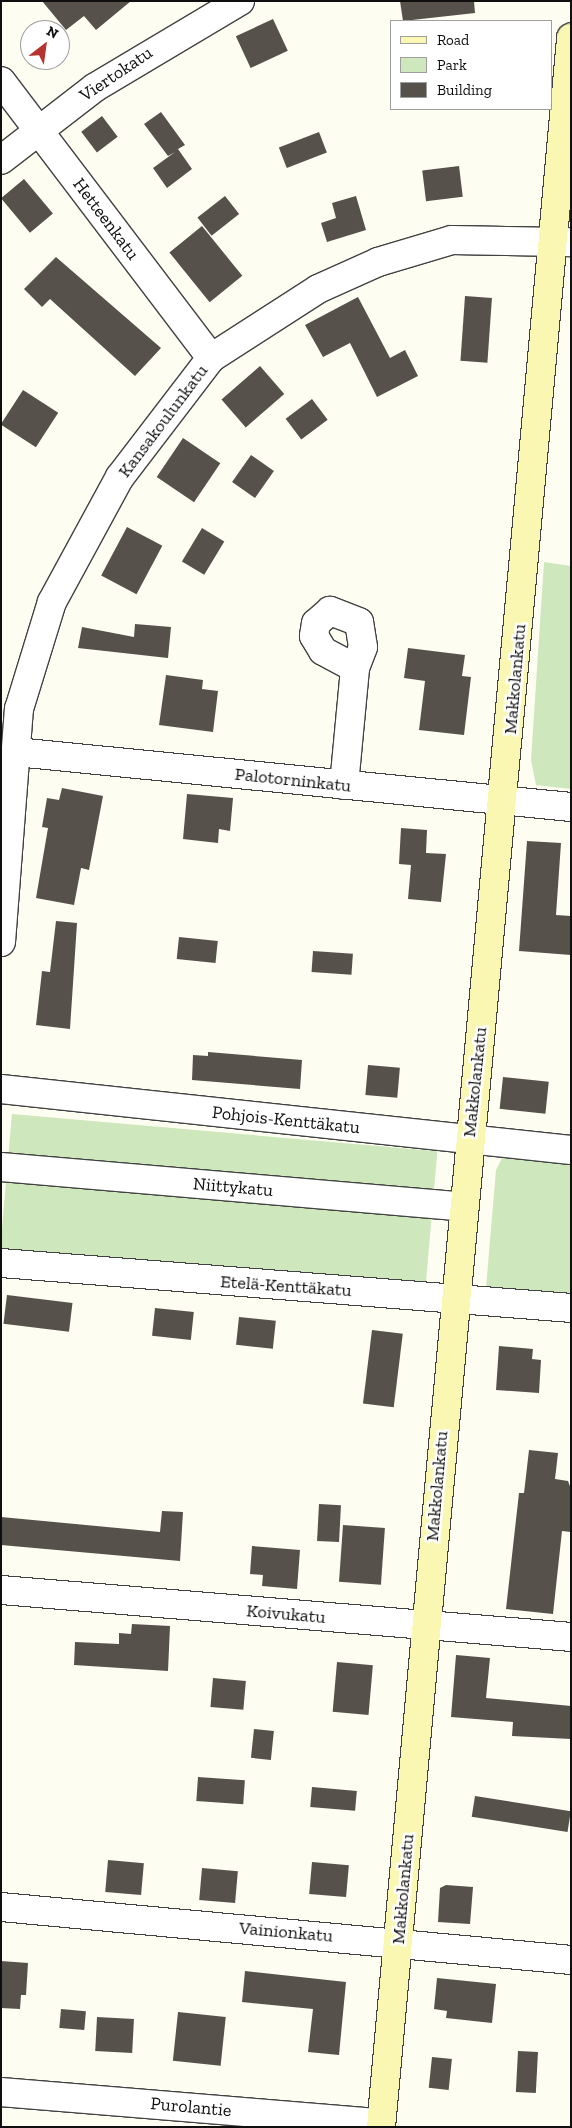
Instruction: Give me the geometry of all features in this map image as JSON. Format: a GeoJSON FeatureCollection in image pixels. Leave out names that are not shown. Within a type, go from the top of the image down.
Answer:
{"type":"FeatureCollection","features":[{"type":"Feature","properties":{"kind":"street","name":"Viertokatu"},"geometry":{"type":"LineString","coordinates":[[1,160],[38,129],[159,46],[240,1]]}},
{"type":"Feature","properties":{"kind":"street","name":"Makkolankatu"},"geometry":{"type":"LineString","coordinates":[[381,2125],[424,1626],[469,1139],[563,242],[571,38]]}},
{"type":"Feature","properties":{"kind":"street","name":"Hetteenkatu"},"geometry":{"type":"LineString","coordinates":[[1,81],[212,358]]}},
{"type":"Feature","properties":{"kind":"street","name":"Kansakoulunkatu"},"geometry":{"type":"LineString","coordinates":[[1,942],[16,752],[10,706],[52,602],[80,547],[146,439],[212,358],[318,289],[378,262],[452,240],[563,242]]}},
{"type":"Feature","properties":{"kind":"street"},"geometry":{"type":"LineString","coordinates":[[344,785],[356,668]]}},
{"type":"Feature","properties":{"kind":"street","name":"Palotorninkatu"},"geometry":{"type":"LineString","coordinates":[[16,752],[571,807]]}},
{"type":"Feature","properties":{"kind":"street","name":"Pohjois-Kenttäkatu"},"geometry":{"type":"LineString","coordinates":[[1,1089],[571,1150]]}},
{"type":"Feature","properties":{"kind":"street","name":"Niittykatu"},"geometry":{"type":"LineString","coordinates":[[1,1166],[464,1206]]}},
{"type":"Feature","properties":{"kind":"street","name":"Etelä-Kenttäkatu"},"geometry":{"type":"LineString","coordinates":[[1,1263],[571,1308]]}},
{"type":"Feature","properties":{"kind":"street","name":"Koivukatu"},"geometry":{"type":"LineString","coordinates":[[1,1590],[571,1637]]}},
{"type":"Feature","properties":{"kind":"street","name":"Vainionkatu"},"geometry":{"type":"LineString","coordinates":[[1,1906],[571,1960]]}},
{"type":"Feature","properties":{"kind":"street","name":"Purolantie"},"geometry":{"type":"LineString","coordinates":[[1,2092],[381,2125]]}},
{"type":"Feature","properties":{"kind":"green space"},"geometry":{"type":"Polygon","coordinates":[[[544,562],[571,566],[571,789],[536,785],[531,760],[544,562]]]}},
{"type":"Feature","properties":{"kind":"green space"},"geometry":{"type":"Polygon","coordinates":[[[12,1114],[437,1151],[425,1288],[1,1251],[12,1114]]]}},
{"type":"Feature","properties":{"kind":"green space"},"geometry":{"type":"Polygon","coordinates":[[[503,1156],[571,1162],[571,1295],[486,1288],[496,1170],[503,1156]]]}},
{"type":"Feature","properties":{"kind":"building"},"geometry":{"type":"Polygon","coordinates":[[[42,1],[131,1],[96,30],[84,16],[70,27],[70,20],[58,20],[42,1]]]}},
{"type":"Feature","properties":{"kind":"building"},"geometry":{"type":"Polygon","coordinates":[[[400,1],[474,1],[475,13],[403,20],[400,1]]]}},
{"type":"Feature","properties":{"kind":"building"},"geometry":{"type":"Polygon","coordinates":[[[273,19],[288,51],[251,68],[236,36],[273,19]]]}},
{"type":"Feature","properties":{"kind":"building"},"geometry":{"type":"Polygon","coordinates":[[[161,112],[185,145],[178,149],[192,169],[167,188],[153,168],[175,152],[168,156],[144,124],[161,112]]]}},
{"type":"Feature","properties":{"kind":"building"},"geometry":{"type":"Polygon","coordinates":[[[102,116],[118,137],[97,152],[81,132],[102,116]]]}},
{"type":"Feature","properties":{"kind":"building"},"geometry":{"type":"Polygon","coordinates":[[[319,132],[327,153],[287,168],[279,147],[319,132]]]}},
{"type":"Feature","properties":{"kind":"building"},"geometry":{"type":"Polygon","coordinates":[[[459,166],[463,197],[426,201],[422,171],[459,166]]]}},
{"type":"Feature","properties":{"kind":"building"},"geometry":{"type":"Polygon","coordinates":[[[24,179],[53,213],[30,233],[1,198],[24,179]]]}},
{"type":"Feature","properties":{"kind":"building"},"geometry":{"type":"Polygon","coordinates":[[[225,196],[239,214],[212,236],[197,218],[225,196]]]}},
{"type":"Feature","properties":{"kind":"building"},"geometry":{"type":"Polygon","coordinates":[[[356,196],[366,230],[327,242],[321,223],[336,218],[332,203],[356,196]]]}},
{"type":"Feature","properties":{"kind":"building"},"geometry":{"type":"Polygon","coordinates":[[[202,226],[242,276],[210,302],[169,252],[202,226]]]}},
{"type":"Feature","properties":{"kind":"building"},"geometry":{"type":"Polygon","coordinates":[[[56,257],[161,348],[135,376],[50,299],[42,307],[24,289],[56,257]]]}},
{"type":"Feature","properties":{"kind":"building"},"geometry":{"type":"Polygon","coordinates":[[[465,296],[492,298],[487,363],[460,361],[465,296]]]}},
{"type":"Feature","properties":{"kind":"building"},"geometry":{"type":"Polygon","coordinates":[[[358,297],[390,358],[405,350],[418,376],[377,397],[350,343],[323,357],[305,325],[358,297]]]}},
{"type":"Feature","properties":{"kind":"building"},"geometry":{"type":"Polygon","coordinates":[[[260,366],[284,394],[246,427],[222,399],[260,366]]]}},
{"type":"Feature","properties":{"kind":"building"},"geometry":{"type":"Polygon","coordinates":[[[23,390],[58,413],[36,447],[1,425],[23,390]]]}},
{"type":"Feature","properties":{"kind":"building"},"geometry":{"type":"Polygon","coordinates":[[[312,399],[328,420],[301,440],[286,419],[312,399]]]}},
{"type":"Feature","properties":{"kind":"building"},"geometry":{"type":"Polygon","coordinates":[[[183,438],[220,463],[194,502],[157,477],[183,438]]]}},
{"type":"Feature","properties":{"kind":"building"},"geometry":{"type":"Polygon","coordinates":[[[251,455],[274,471],[255,498],[232,482],[251,455]]]}},
{"type":"Feature","properties":{"kind":"building"},"geometry":{"type":"Polygon","coordinates":[[[127,527],[162,546],[136,594],[101,576],[127,527]]]}},
{"type":"Feature","properties":{"kind":"building"},"geometry":{"type":"Polygon","coordinates":[[[202,528],[224,541],[204,575],[182,561],[202,528]]]}},
{"type":"Feature","properties":{"kind":"building"},"geometry":{"type":"Polygon","coordinates":[[[135,624],[171,627],[168,658],[78,648],[82,627],[134,637],[135,624]]]}},
{"type":"Feature","properties":{"kind":"building"},"geometry":{"type":"Polygon","coordinates":[[[408,648],[465,655],[462,676],[471,677],[464,735],[419,730],[425,681],[404,678],[408,648]]]}},
{"type":"Feature","properties":{"kind":"building"},"geometry":{"type":"Polygon","coordinates":[[[166,675],[203,680],[202,689],[218,691],[213,732],[159,725],[166,675]]]}},
{"type":"Feature","properties":{"kind":"building"},"geometry":{"type":"Polygon","coordinates":[[[62,788],[103,796],[89,870],[81,868],[74,905],[36,898],[48,828],[42,827],[47,798],[59,800],[62,788]]]}},
{"type":"Feature","properties":{"kind":"building"},"geometry":{"type":"Polygon","coordinates":[[[187,794],[233,798],[230,831],[219,829],[218,843],[183,839],[187,794]]]}},
{"type":"Feature","properties":{"kind":"building"},"geometry":{"type":"Polygon","coordinates":[[[401,828],[427,830],[426,853],[446,854],[441,902],[408,899],[411,865],[399,864],[401,828]]]}},
{"type":"Feature","properties":{"kind":"building"},"geometry":{"type":"Polygon","coordinates":[[[527,841],[561,843],[556,915],[571,916],[571,955],[519,951],[527,841]]]}},
{"type":"Feature","properties":{"kind":"building"},"geometry":{"type":"Polygon","coordinates":[[[56,921],[77,923],[70,1029],[36,1025],[42,971],[50,972],[56,921]]]}},
{"type":"Feature","properties":{"kind":"building"},"geometry":{"type":"Polygon","coordinates":[[[179,937],[218,941],[215,963],[177,959],[179,937]]]}},
{"type":"Feature","properties":{"kind":"building"},"geometry":{"type":"Polygon","coordinates":[[[313,951],[353,954],[351,975],[312,972],[313,951]]]}},
{"type":"Feature","properties":{"kind":"building"},"geometry":{"type":"Polygon","coordinates":[[[208,1052],[302,1060],[300,1089],[192,1080],[193,1055],[208,1056],[208,1052]]]}},
{"type":"Feature","properties":{"kind":"building"},"geometry":{"type":"Polygon","coordinates":[[[368,1065],[400,1068],[397,1098],[365,1095],[368,1065]]]}},
{"type":"Feature","properties":{"kind":"building"},"geometry":{"type":"Polygon","coordinates":[[[503,1077],[549,1082],[545,1114],[500,1109],[503,1077]]]}},
{"type":"Feature","properties":{"kind":"building"},"geometry":{"type":"Polygon","coordinates":[[[7,1295],[73,1303],[69,1332],[3,1324],[7,1295]]]}},
{"type":"Feature","properties":{"kind":"building"},"geometry":{"type":"Polygon","coordinates":[[[155,1308],[194,1312],[191,1340],[152,1336],[155,1308]]]}},
{"type":"Feature","properties":{"kind":"building"},"geometry":{"type":"Polygon","coordinates":[[[239,1317],[276,1321],[273,1349],[236,1345],[239,1317]]]}},
{"type":"Feature","properties":{"kind":"building"},"geometry":{"type":"Polygon","coordinates":[[[372,1330],[403,1334],[394,1407],[363,1403],[372,1330]]]}},
{"type":"Feature","properties":{"kind":"building"},"geometry":{"type":"Polygon","coordinates":[[[499,1346],[533,1349],[532,1359],[541,1360],[539,1393],[496,1390],[499,1346]]]}},
{"type":"Feature","properties":{"kind":"building"},"geometry":{"type":"Polygon","coordinates":[[[529,1450],[558,1453],[555,1479],[568,1481],[571,1489],[571,1532],[562,1531],[553,1614],[506,1609],[519,1493],[524,1493],[529,1450]]]}},
{"type":"Feature","properties":{"kind":"building"},"geometry":{"type":"Polygon","coordinates":[[[319,1504],[341,1505],[339,1542],[317,1541],[319,1504]]]}},
{"type":"Feature","properties":{"kind":"building"},"geometry":{"type":"Polygon","coordinates":[[[162,1511],[183,1512],[180,1561],[1,1545],[1,1517],[160,1532],[162,1511]]]}},
{"type":"Feature","properties":{"kind":"building"},"geometry":{"type":"Polygon","coordinates":[[[343,1525],[385,1528],[381,1585],[339,1582],[343,1525]]]}},
{"type":"Feature","properties":{"kind":"building"},"geometry":{"type":"Polygon","coordinates":[[[252,1546],[300,1550],[297,1589],[262,1586],[263,1575],[250,1574],[252,1546]]]}},
{"type":"Feature","properties":{"kind":"building"},"geometry":{"type":"Polygon","coordinates":[[[132,1624],[170,1626],[168,1671],[74,1665],[75,1642],[119,1644],[119,1633],[131,1634],[132,1624]]]}},
{"type":"Feature","properties":{"kind":"building"},"geometry":{"type":"Polygon","coordinates":[[[456,1655],[490,1658],[486,1698],[571,1706],[571,1739],[512,1736],[513,1722],[451,1717],[456,1655]]]}},
{"type":"Feature","properties":{"kind":"building"},"geometry":{"type":"Polygon","coordinates":[[[337,1662],[373,1665],[369,1715],[333,1712],[337,1662]]]}},
{"type":"Feature","properties":{"kind":"building"},"geometry":{"type":"Polygon","coordinates":[[[213,1678],[246,1681],[243,1710],[210,1707],[213,1678]]]}},
{"type":"Feature","properties":{"kind":"building"},"geometry":{"type":"Polygon","coordinates":[[[254,1729],[274,1731],[271,1760],[251,1758],[254,1729]]]}},
{"type":"Feature","properties":{"kind":"building"},"geometry":{"type":"Polygon","coordinates":[[[198,1777],[245,1780],[243,1804],[196,1801],[198,1777]]]}},
{"type":"Feature","properties":{"kind":"building"},"geometry":{"type":"Polygon","coordinates":[[[312,1787],[357,1791],[355,1811],[310,1807],[312,1787]]]}},
{"type":"Feature","properties":{"kind":"building"},"geometry":{"type":"Polygon","coordinates":[[[475,1796],[571,1811],[568,1832],[472,1817],[475,1796]]]}},
{"type":"Feature","properties":{"kind":"building"},"geometry":{"type":"Polygon","coordinates":[[[108,1860],[144,1863],[141,1895],[105,1892],[108,1860]]]}},
{"type":"Feature","properties":{"kind":"building"},"geometry":{"type":"Polygon","coordinates":[[[312,1862],[349,1865],[346,1897],[309,1894],[312,1862]]]}},
{"type":"Feature","properties":{"kind":"building"},"geometry":{"type":"Polygon","coordinates":[[[202,1868],[238,1871],[235,1903],[199,1900],[202,1868]]]}},
{"type":"Feature","properties":{"kind":"building"},"geometry":{"type":"Polygon","coordinates":[[[446,1885],[473,1887],[470,1924],[438,1922],[440,1888],[446,1885]]]}},
{"type":"Feature","properties":{"kind":"building"},"geometry":{"type":"Polygon","coordinates":[[[1,1961],[28,1963],[26,1995],[21,1995],[20,2009],[1,2008],[1,1961]]]}},
{"type":"Feature","properties":{"kind":"building"},"geometry":{"type":"Polygon","coordinates":[[[245,1971],[346,1982],[339,2055],[308,2052],[313,2009],[242,2002],[245,1971]]]}},
{"type":"Feature","properties":{"kind":"building"},"geometry":{"type":"Polygon","coordinates":[[[437,1978],[496,1984],[492,2023],[446,2018],[447,2011],[434,2009],[437,1978]]]}},
{"type":"Feature","properties":{"kind":"building"},"geometry":{"type":"Polygon","coordinates":[[[61,2009],[86,2011],[84,2030],[59,2028],[61,2009]]]}},
{"type":"Feature","properties":{"kind":"building"},"geometry":{"type":"Polygon","coordinates":[[[178,2012],[226,2017],[221,2066],[173,2061],[178,2012]]]}},
{"type":"Feature","properties":{"kind":"building"},"geometry":{"type":"Polygon","coordinates":[[[97,2017],[134,2019],[132,2053],[95,2051],[97,2017]]]}},
{"type":"Feature","properties":{"kind":"building"},"geometry":{"type":"Polygon","coordinates":[[[518,2051],[538,2052],[536,2093],[516,2092],[518,2051]]]}},
{"type":"Feature","properties":{"kind":"building"},"geometry":{"type":"Polygon","coordinates":[[[432,2057],[452,2059],[449,2090],[429,2088],[432,2057]]]}}]}
